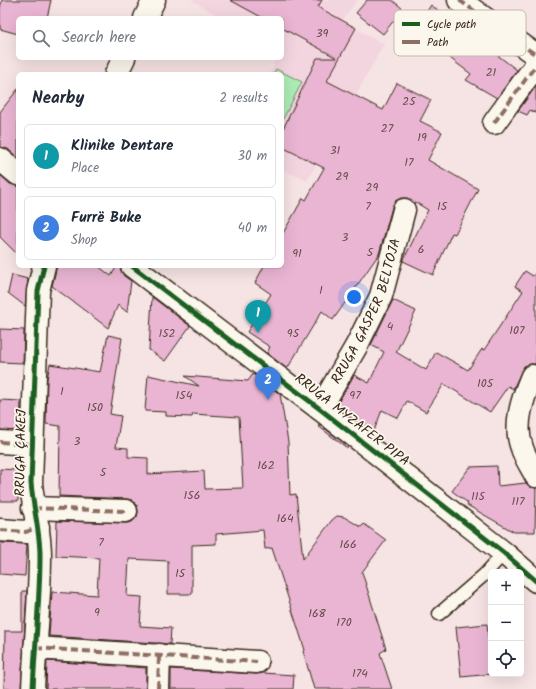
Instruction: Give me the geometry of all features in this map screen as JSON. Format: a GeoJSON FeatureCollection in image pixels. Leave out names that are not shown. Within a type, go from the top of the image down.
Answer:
{"type":"FeatureCollection","features":[{"type":"Feature","properties":{"kind":"street"},"geometry":{"type":"LineString","coordinates":[[146,16],[154,0]]}},
{"type":"Feature","properties":{"kind":"street"},"geometry":{"type":"LineString","coordinates":[[459,0],[473,10]]}},
{"type":"Feature","properties":{"kind":"street"},"geometry":{"type":"LineString","coordinates":[[526,48],[536,55]]}},
{"type":"Feature","properties":{"kind":"street"},"geometry":{"type":"LineString","coordinates":[[117,72],[123,60]]}},
{"type":"Feature","properties":{"kind":"street"},"geometry":{"type":"LineString","coordinates":[[494,123],[536,65]]}},
{"type":"Feature","properties":{"kind":"street"},"geometry":{"type":"LineString","coordinates":[[0,159],[16,172]]}},
{"type":"Feature","properties":{"kind":"street","name":"RRUGA GASPER BELTOJA"},"geometry":{"type":"LineString","coordinates":[[320,409],[357,345],[381,296],[404,210]]}},
{"type":"Feature","properties":{"kind":"street","name":"RRUGA ÇAKEJ"},"geometry":{"type":"LineString","coordinates":[[33,689],[40,555],[31,483],[38,291],[44,268]]}},
{"type":"Feature","properties":{"kind":"street","name":"RRUGA MYZAFER PIPA"},"geometry":{"type":"LineString","coordinates":[[135,268],[320,409],[504,553],[534,571]]}},
{"type":"Feature","properties":{"kind":"street"},"geometry":{"type":"LineString","coordinates":[[532,376],[521,407],[519,437],[521,447],[536,476]]}},
{"type":"Feature","properties":{"kind":"street","name":"RRUGA ÇAKEJ"},"geometry":{"type":"LineString","coordinates":[[0,442],[32,444]]}},
{"type":"Feature","properties":{"kind":"street","name":"RRUGA ÇAKEJ"},"geometry":{"type":"LineString","coordinates":[[36,518],[126,511]]}},
{"type":"Feature","properties":{"kind":"street","name":"RRUGA ÇAKEJ"},"geometry":{"type":"LineString","coordinates":[[0,530],[26,532],[36,518]]}},
{"type":"Feature","properties":{"kind":"street"},"geometry":{"type":"LineString","coordinates":[[35,648],[257,662]]}},
{"type":"Feature","properties":{"kind":"street"},"geometry":{"type":"LineString","coordinates":[[158,689],[159,655]]}},
{"type":"Feature","properties":{"kind":"lane"},"geometry":{"type":"LineString","coordinates":[[439,614],[484,575],[504,553]]}},
{"type":"Feature","properties":{"kind":"shaded area"},"geometry":{"type":"Polygon","coordinates":[[[191,0],[357,0],[342,21],[384,44],[307,181],[284,170],[284,72],[271,72],[274,65],[273,60],[284,60],[284,16],[219,16],[191,0]]]}},
{"type":"Feature","properties":{"kind":"green space"},"geometry":{"type":"Polygon","coordinates":[[[276,69],[282,72],[274,72],[276,69]]]}},
{"type":"Feature","properties":{"kind":"green space"},"geometry":{"type":"Polygon","coordinates":[[[284,73],[302,82],[284,117],[284,73]]]}},
{"type":"Feature","properties":{"kind":"building"},"geometry":{"type":"Polygon","coordinates":[[[2,0],[51,0],[47,16],[16,16],[16,33],[0,29],[0,8],[2,0]]]}},
{"type":"Feature","properties":{"kind":"building"},"geometry":{"type":"Polygon","coordinates":[[[230,0],[322,0],[318,7],[356,28],[327,81],[383,110],[397,83],[431,100],[420,121],[442,132],[428,160],[478,189],[455,234],[452,233],[433,275],[403,261],[428,210],[415,202],[414,204],[408,198],[401,198],[395,201],[379,254],[333,320],[322,311],[287,369],[267,353],[270,347],[247,332],[271,294],[255,283],[263,268],[284,268],[284,231],[303,198],[306,200],[324,168],[284,148],[284,127],[317,58],[337,58],[284,29],[284,16],[259,16],[230,0]]]}},
{"type":"Feature","properties":{"kind":"building"},"geometry":{"type":"Polygon","coordinates":[[[367,0],[392,0],[403,9],[394,10],[394,20],[383,34],[356,13],[367,0]]]}},
{"type":"Feature","properties":{"kind":"building"},"geometry":{"type":"Polygon","coordinates":[[[431,5],[438,10],[428,10],[431,5]]]}},
{"type":"Feature","properties":{"kind":"building"},"geometry":{"type":"Polygon","coordinates":[[[447,56],[498,56],[517,70],[497,98],[466,80],[471,74],[447,56]]]}},
{"type":"Feature","properties":{"kind":"building"},"geometry":{"type":"Polygon","coordinates":[[[536,86],[536,113],[530,110],[527,115],[518,111],[536,86]]]}},
{"type":"Feature","properties":{"kind":"building"},"geometry":{"type":"Polygon","coordinates":[[[16,92],[16,156],[8,149],[0,147],[0,112],[16,92]]]}},
{"type":"Feature","properties":{"kind":"building"},"geometry":{"type":"Polygon","coordinates":[[[0,175],[10,184],[16,186],[16,253],[0,237],[0,175]]]}},
{"type":"Feature","properties":{"kind":"building"},"geometry":{"type":"Polygon","coordinates":[[[56,268],[101,268],[111,276],[116,268],[120,268],[124,276],[131,281],[127,312],[118,305],[108,328],[52,286],[56,268]]]}},
{"type":"Feature","properties":{"kind":"building"},"geometry":{"type":"Polygon","coordinates":[[[525,271],[533,276],[536,272],[536,364],[524,366],[513,389],[508,386],[490,412],[444,384],[426,412],[407,401],[398,418],[382,410],[374,431],[363,427],[336,406],[354,375],[369,383],[384,352],[371,345],[393,300],[416,311],[396,352],[426,370],[436,352],[468,370],[482,349],[484,350],[523,291],[515,286],[525,271]]]}},
{"type":"Feature","properties":{"kind":"building"},"geometry":{"type":"Polygon","coordinates":[[[12,275],[28,279],[25,306],[8,293],[12,275]]]}},
{"type":"Feature","properties":{"kind":"building"},"geometry":{"type":"Polygon","coordinates":[[[152,297],[190,326],[165,361],[149,350],[152,297]]]}},
{"type":"Feature","properties":{"kind":"building"},"geometry":{"type":"Polygon","coordinates":[[[0,329],[24,330],[23,363],[0,362],[0,329]]]}},
{"type":"Feature","properties":{"kind":"building"},"geometry":{"type":"Polygon","coordinates":[[[108,335],[122,338],[110,414],[121,416],[116,447],[128,448],[128,457],[148,458],[148,474],[204,471],[205,489],[243,488],[239,417],[193,414],[192,417],[166,416],[166,412],[145,411],[148,375],[199,386],[185,376],[248,381],[253,374],[280,394],[288,442],[290,495],[296,494],[303,559],[332,520],[337,516],[344,517],[361,527],[364,524],[386,540],[362,572],[386,649],[380,653],[392,689],[314,689],[303,651],[305,650],[272,548],[265,549],[263,530],[216,534],[216,544],[192,545],[192,594],[168,594],[168,561],[129,559],[127,596],[142,597],[140,626],[171,628],[170,644],[49,636],[52,592],[97,595],[99,558],[56,556],[57,521],[126,523],[132,522],[137,517],[138,512],[137,505],[132,500],[59,496],[60,426],[46,424],[47,379],[50,364],[100,372],[108,335]]]}},
{"type":"Feature","properties":{"kind":"building"},"geometry":{"type":"Polygon","coordinates":[[[0,400],[21,401],[20,431],[0,430],[0,400]]]}},
{"type":"Feature","properties":{"kind":"building"},"geometry":{"type":"Polygon","coordinates":[[[319,424],[348,446],[347,448],[318,426],[319,424]]]}},
{"type":"Feature","properties":{"kind":"building"},"geometry":{"type":"Polygon","coordinates":[[[497,466],[498,486],[526,483],[530,487],[536,488],[535,532],[514,532],[467,505],[468,503],[452,491],[470,467],[497,466]]]}},
{"type":"Feature","properties":{"kind":"building"},"geometry":{"type":"Polygon","coordinates":[[[0,469],[19,470],[18,501],[0,501],[0,469]]]}},
{"type":"Feature","properties":{"kind":"building"},"geometry":{"type":"Polygon","coordinates":[[[0,543],[27,544],[25,576],[0,574],[0,543]]]}},
{"type":"Feature","properties":{"kind":"building"},"geometry":{"type":"Polygon","coordinates":[[[22,591],[27,591],[21,689],[4,689],[5,631],[22,631],[22,591]]]}},
{"type":"Feature","properties":{"kind":"building"},"geometry":{"type":"Polygon","coordinates":[[[487,624],[488,674],[461,677],[456,627],[487,624]]]}},
{"type":"Feature","properties":{"kind":"building"},"geometry":{"type":"Polygon","coordinates":[[[47,661],[146,668],[146,689],[46,689],[47,661]]]}},
{"type":"Feature","properties":{"kind":"building"},"geometry":{"type":"Polygon","coordinates":[[[171,669],[294,675],[293,689],[171,689],[171,669]]]}},
{"type":"Feature","properties":{"kind":"marked path"},"geometry":{"type":"LineString","coordinates":[[459,0],[473,10]]}},
{"type":"Feature","properties":{"kind":"marked path"},"geometry":{"type":"LineString","coordinates":[[526,48],[536,55]]}},
{"type":"Feature","properties":{"kind":"marked path"},"geometry":{"type":"LineString","coordinates":[[494,123],[536,65]]}},
{"type":"Feature","properties":{"kind":"marked path"},"geometry":{"type":"LineString","coordinates":[[0,442],[32,444]]}},
{"type":"Feature","properties":{"kind":"marked path"},"geometry":{"type":"LineString","coordinates":[[33,508],[126,511]]}},
{"type":"Feature","properties":{"kind":"marked path"},"geometry":{"type":"LineString","coordinates":[[0,530],[26,532],[38,527]]}},
{"type":"Feature","properties":{"kind":"marked path"},"geometry":{"type":"LineString","coordinates":[[35,648],[257,662]]}},
{"type":"Feature","properties":{"kind":"marked path"},"geometry":{"type":"LineString","coordinates":[[158,689],[159,655]]}},
{"type":"Feature","properties":{"kind":"cycle path"},"geometry":{"type":"LineString","coordinates":[[33,689],[40,555],[39,537],[31,483],[38,291],[44,268]]}},
{"type":"Feature","properties":{"kind":"cycle path"},"geometry":{"type":"LineString","coordinates":[[135,268],[320,409],[504,553],[536,581]]}},
{"type":"Feature","properties":{"kind":"place","name":"Klinike Dentare"},"geometry":{"type":"Point","coordinates":[258,333]}},
{"type":"Feature","properties":{"kind":"place","name":"Furrë Buke"},"geometry":{"type":"Point","coordinates":[268,400]}}]}
